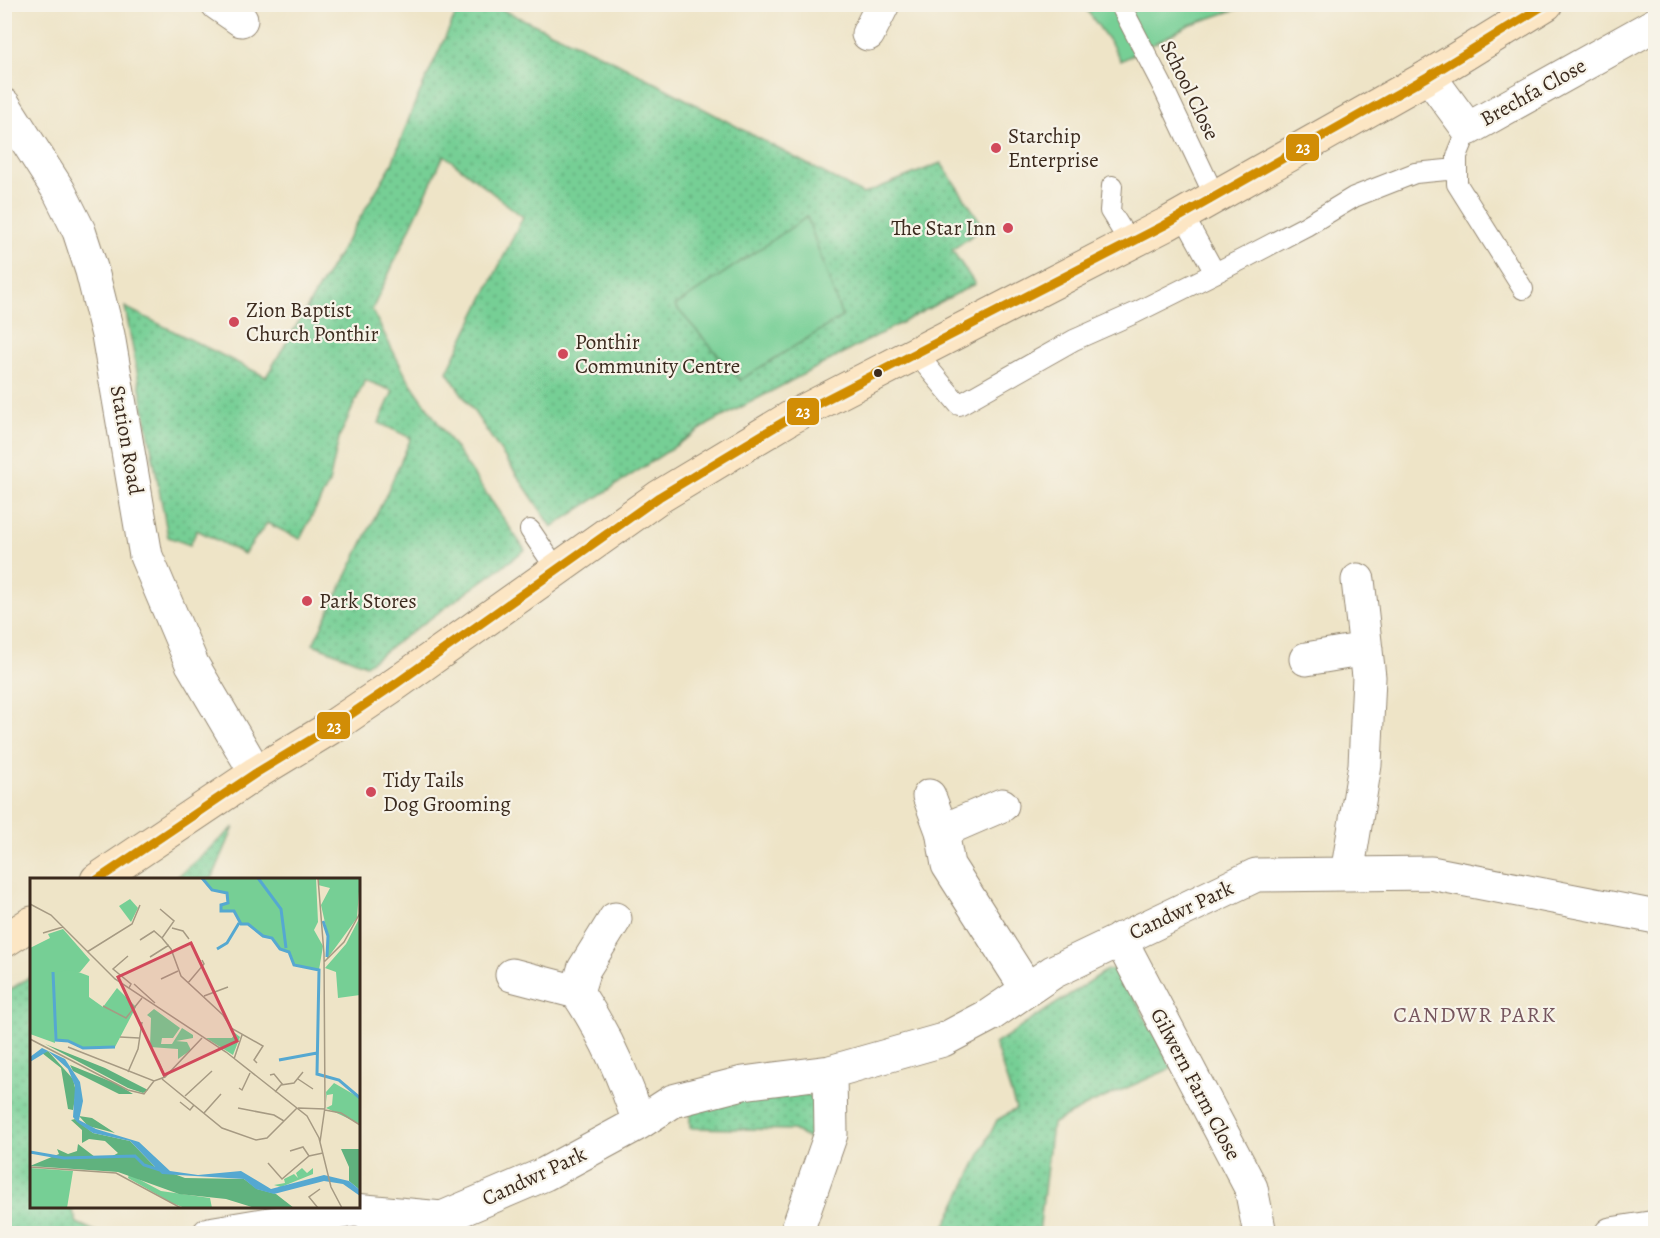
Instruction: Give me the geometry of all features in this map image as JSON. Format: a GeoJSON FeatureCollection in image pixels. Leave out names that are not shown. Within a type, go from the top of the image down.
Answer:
{"type":"FeatureCollection","features":[{"type":"Feature","properties":{"kind":"main road"},"geometry":{"type":"LineString","coordinates":[[98,878],[256,773],[335,725],[679,485],[790,418],[1183,215],[1429,76],[1546,4]]}},
{"type":"Feature","properties":{"kind":"main road"},"geometry":{"type":"LineString","coordinates":[[4,941],[30,924]]}},
{"type":"Feature","properties":{"kind":"street"},"geometry":{"type":"LineString","coordinates":[[868,34],[883,4]]}},
{"type":"Feature","properties":{"kind":"street","name":"Brechfa Close"},"geometry":{"type":"LineString","coordinates":[[1429,76],[1468,129],[1656,24]]}},
{"type":"Feature","properties":{"kind":"street","name":"Station Road"},"geometry":{"type":"LineString","coordinates":[[4,105],[58,191],[79,231],[92,271],[108,335],[146,556],[192,664],[256,773]]}},
{"type":"Feature","properties":{"kind":"street"},"geometry":{"type":"LineString","coordinates":[[1347,874],[1365,765],[1369,677],[1358,580]]}},
{"type":"Feature","properties":{"kind":"street"},"geometry":{"type":"LineString","coordinates":[[1306,659],[1365,649]]}},
{"type":"Feature","properties":{"kind":"street"},"geometry":{"type":"LineString","coordinates":[[929,796],[942,831],[948,865],[1027,989]]}},
{"type":"Feature","properties":{"kind":"street"},"geometry":{"type":"LineString","coordinates":[[942,831],[1002,805]]}},
{"type":"Feature","properties":{"kind":"street","name":"Candwr Park"},"geometry":{"type":"LineString","coordinates":[[209,1233],[442,1218],[544,1174],[639,1123],[673,1101],[743,1083],[830,1072],[943,1040],[990,1015],[1053,972],[1256,875],[1431,873],[1656,917]]}},
{"type":"Feature","properties":{"kind":"street"},"geometry":{"type":"LineString","coordinates":[[577,992],[584,969],[615,919]]}},
{"type":"Feature","properties":{"kind":"street","name":"Gilwern Farm Close"},"geometry":{"type":"LineString","coordinates":[[1120,939],[1251,1188],[1260,1233]]}},
{"type":"Feature","properties":{"kind":"street"},"geometry":{"type":"LineString","coordinates":[[512,975],[577,992],[600,1026],[628,1087],[639,1123]]}},
{"type":"Feature","properties":{"kind":"street"},"geometry":{"type":"LineString","coordinates":[[796,1233],[831,1134],[830,1072]]}},
{"type":"Feature","properties":{"kind":"street"},"geometry":{"type":"LineString","coordinates":[[1611,1233],[1656,1227]]}},
{"type":"Feature","properties":{"kind":"lane","name":"School Close"},"geometry":{"type":"LineString","coordinates":[[1120,4],[1162,85],[1215,197]]}},
{"type":"Feature","properties":{"kind":"lane"},"geometry":{"type":"LineString","coordinates":[[1468,129],[1457,156],[1457,184],[1523,289]]}},
{"type":"Feature","properties":{"kind":"lane"},"geometry":{"type":"LineString","coordinates":[[915,352],[959,405],[1074,340],[1136,313],[1215,273],[1306,226],[1354,197],[1415,173],[1457,170]]}},
{"type":"Feature","properties":{"kind":"lane"},"geometry":{"type":"LineString","coordinates":[[1112,186],[1110,211],[1130,243]]}},
{"type":"Feature","properties":{"kind":"lane"},"geometry":{"type":"LineString","coordinates":[[1183,215],[1215,273]]}},
{"type":"Feature","properties":{"kind":"lane"},"geometry":{"type":"LineString","coordinates":[[530,530],[557,570]]}},
{"type":"Feature","properties":{"kind":"green space"},"geometry":{"type":"Polygon","coordinates":[[[460,5],[492,5],[616,62],[863,194],[941,163],[984,227],[952,250],[975,284],[709,424],[552,527],[447,372],[523,217],[444,155],[372,310],[406,376],[525,550],[366,665],[313,644],[385,497],[411,438],[379,423],[393,391],[365,380],[339,438],[329,483],[300,539],[267,523],[244,554],[197,530],[190,545],[168,537],[125,307],[266,377],[392,164],[414,105],[460,5]]]}},
{"type":"Feature","properties":{"kind":"green space"},"geometry":{"type":"Polygon","coordinates":[[[1083,5],[1250,5],[1189,25],[1121,61],[1083,5]]]}},
{"type":"Feature","properties":{"kind":"green space"},"geometry":{"type":"Polygon","coordinates":[[[807,217],[842,317],[740,380],[675,306],[807,217]]]}},
{"type":"Feature","properties":{"kind":"green space"},"geometry":{"type":"Polygon","coordinates":[[[234,827],[212,878],[176,878],[234,827]]]}},
{"type":"Feature","properties":{"kind":"green space"},"geometry":{"type":"Polygon","coordinates":[[[1114,969],[1123,976],[1172,1068],[1090,1104],[1052,1124],[1039,1233],[941,1234],[997,1120],[1016,1109],[995,1044],[1107,970],[1114,969]]]}},
{"type":"Feature","properties":{"kind":"green space"},"geometry":{"type":"Polygon","coordinates":[[[30,977],[30,1208],[71,1208],[77,1223],[99,1233],[5,1233],[5,993],[30,977]]]}},
{"type":"Feature","properties":{"kind":"green space"},"geometry":{"type":"Polygon","coordinates":[[[796,1089],[812,1097],[814,1103],[815,1124],[811,1140],[793,1130],[690,1128],[690,1111],[727,1096],[796,1089]]]}},
{"type":"Feature","properties":{"kind":"transit line","name":"23"},"geometry":{"type":"LineString","coordinates":[[100,878],[256,773],[335,725],[397,683],[659,497],[790,418],[1165,225],[1429,76],[1546,4]]}},
{"type":"Feature","properties":{"kind":"place","name":"Starchip Enterprise"},"geometry":{"type":"Point","coordinates":[996,148]}},
{"type":"Feature","properties":{"kind":"place","name":"The Star Inn"},"geometry":{"type":"Point","coordinates":[1008,228]}},
{"type":"Feature","properties":{"kind":"place","name":"Zion Baptist Church Ponthir"},"geometry":{"type":"Point","coordinates":[234,322]}},
{"type":"Feature","properties":{"kind":"place","name":"Ponthir Community Centre"},"geometry":{"type":"Point","coordinates":[563,354]}},
{"type":"Feature","properties":{"kind":"place","name":"Park Stores"},"geometry":{"type":"Point","coordinates":[307,601]}},
{"type":"Feature","properties":{"kind":"place","name":"Tidy Tails Dog Grooming"},"geometry":{"type":"Point","coordinates":[371,792]}},
{"type":"Feature","properties":{"kind":"district","name":"CANDWR PARK"},"geometry":{"type":"Point","coordinates":[1475,1014]}}]}
